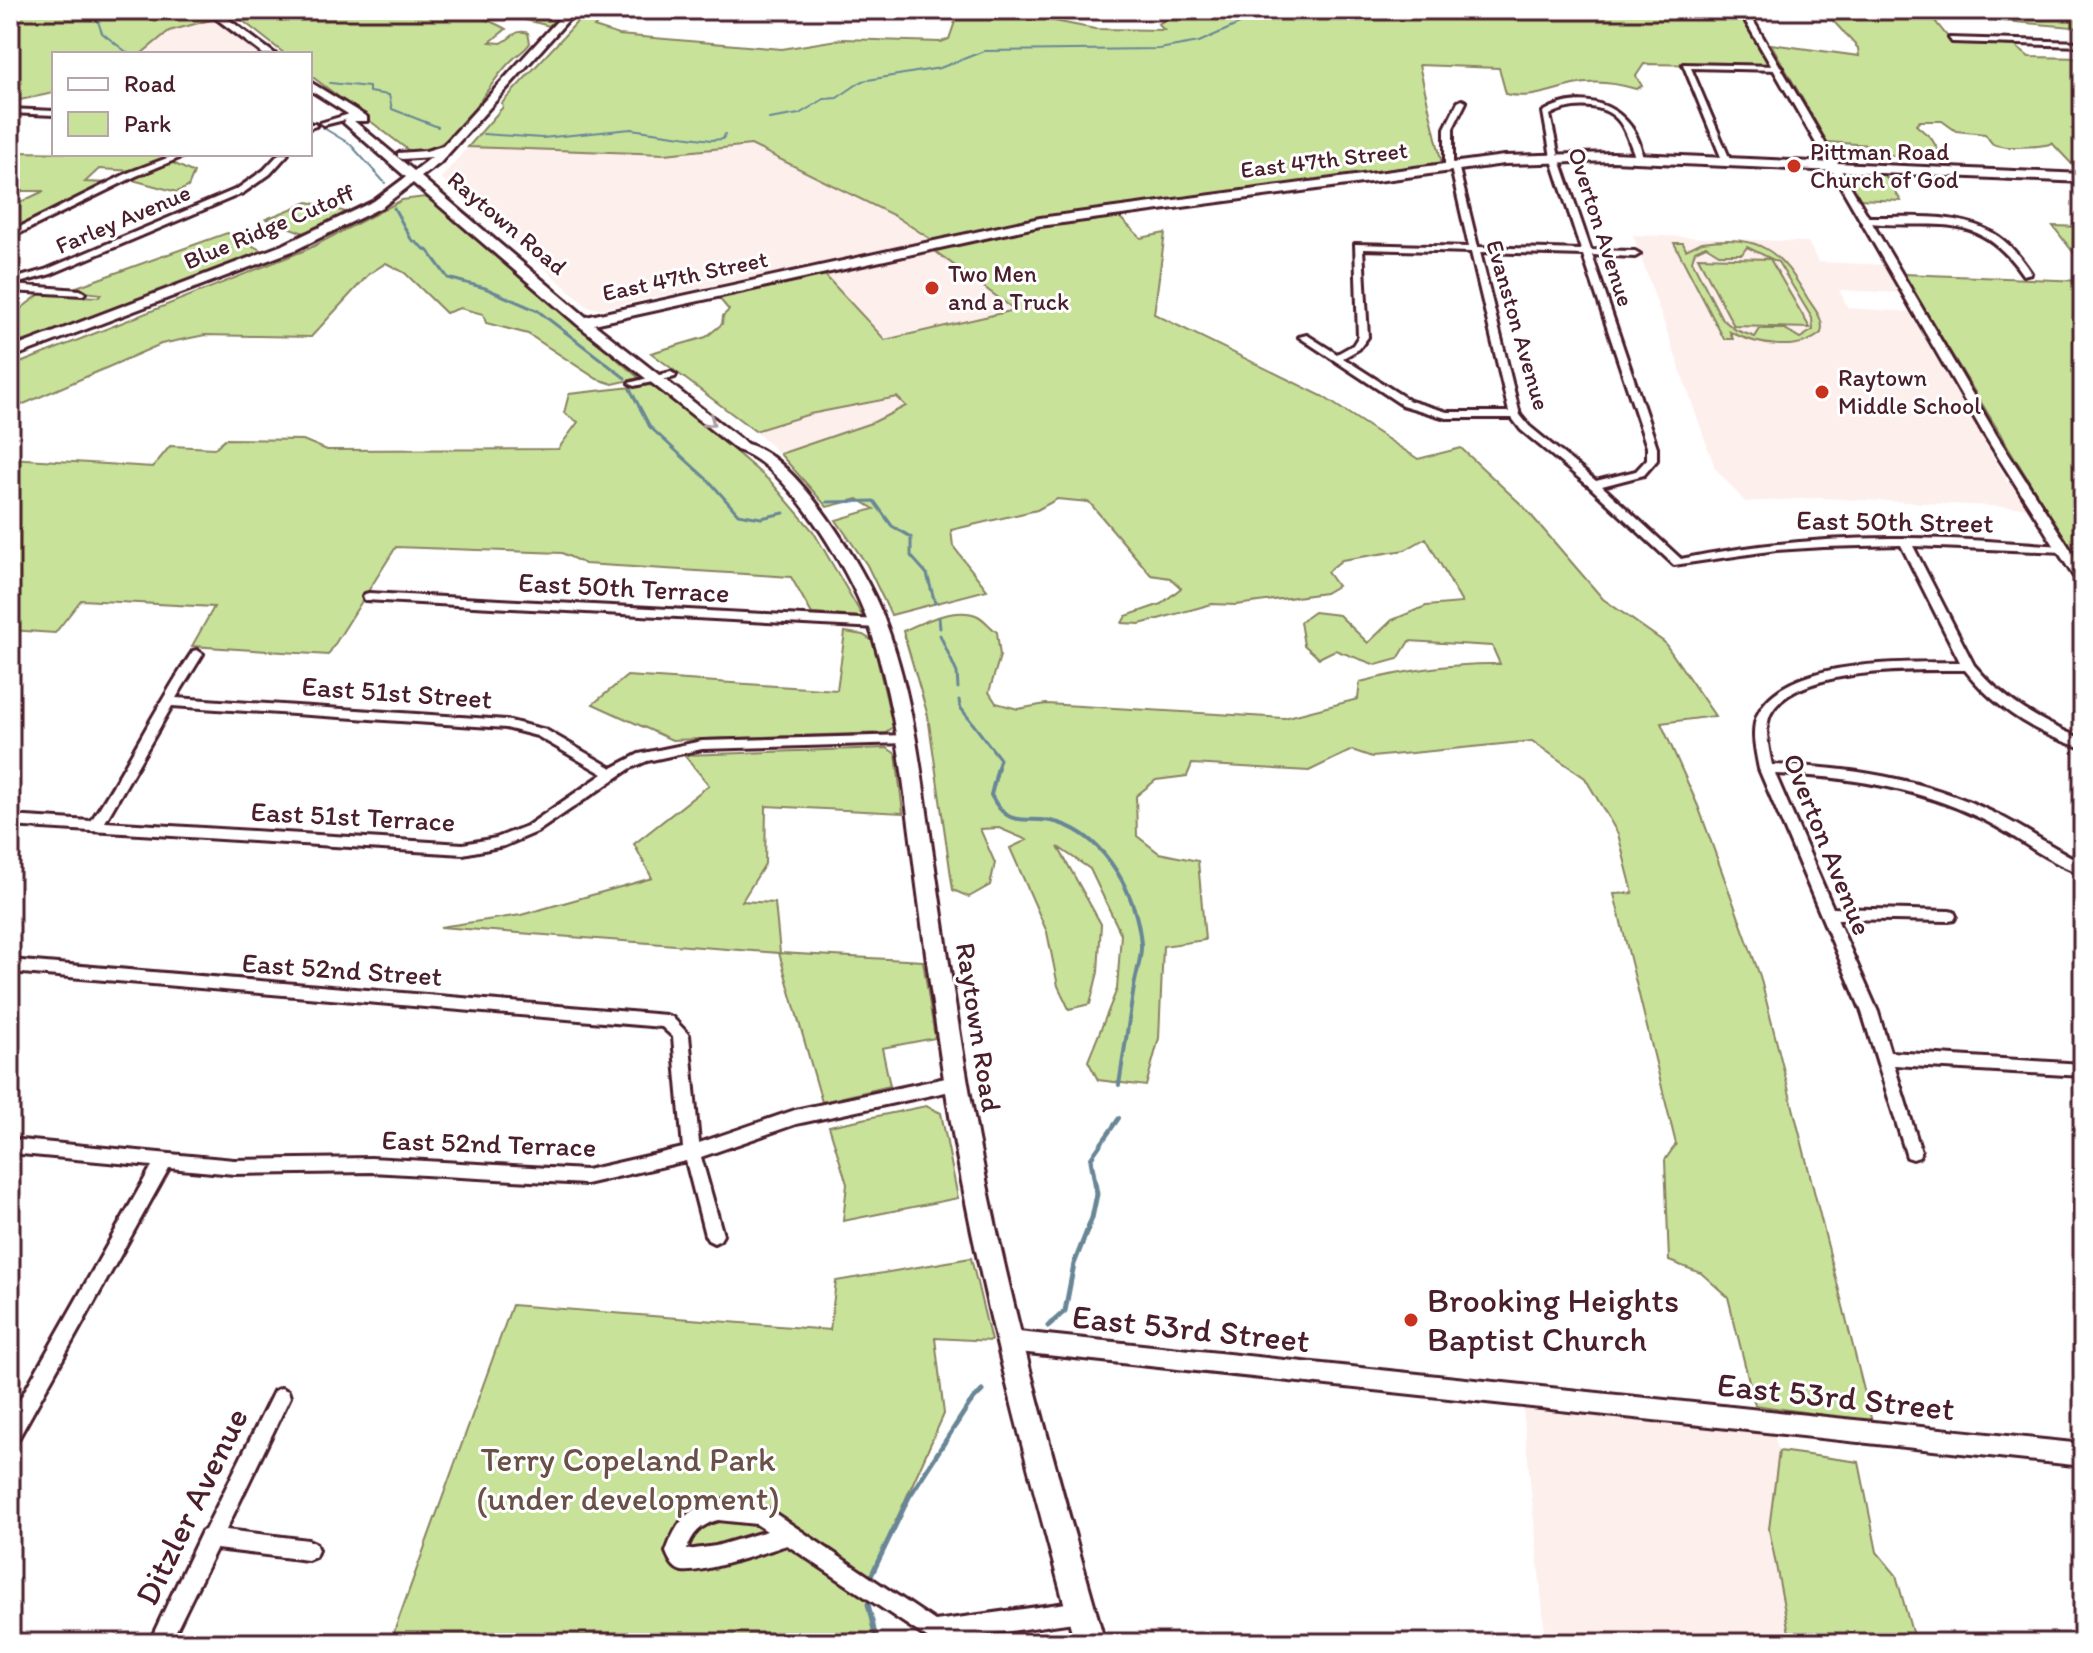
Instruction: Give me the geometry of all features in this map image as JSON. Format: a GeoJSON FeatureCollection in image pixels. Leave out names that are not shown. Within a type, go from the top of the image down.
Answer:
{"type":"FeatureCollection","features":[{"type":"Feature","properties":{"kind":"main road"},"geometry":{"type":"LineString","coordinates":[[210,10],[267,52]]}},
{"type":"Feature","properties":{"kind":"main road","name":"Blue Ridge Cutoff"},"geometry":{"type":"LineString","coordinates":[[10,354],[290,247],[387,198],[417,177],[447,148],[572,10]]}},
{"type":"Feature","properties":{"kind":"main road","name":"Raytown Road"},"geometry":{"type":"LineString","coordinates":[[312,86],[402,155],[434,196],[590,320],[671,375],[759,442],[757,451]]}},
{"type":"Feature","properties":{"kind":"main road","name":"Raytown Road"},"geometry":{"type":"LineString","coordinates":[[353,115],[348,121],[590,320],[655,379],[742,447],[757,451],[796,490],[848,558],[878,624],[907,739],[955,1083],[1009,1341],[1090,1643]]}},
{"type":"Feature","properties":{"kind":"main road"},"geometry":{"type":"LineString","coordinates":[[402,155],[427,155],[447,148]]}},
{"type":"Feature","properties":{"kind":"main road","name":"East 47th Street"},"geometry":{"type":"LineString","coordinates":[[590,320],[1040,222],[1452,165],[1555,157],[1640,158],[2078,178]]}},
{"type":"Feature","properties":{"kind":"main road"},"geometry":{"type":"LineString","coordinates":[[387,198],[412,194],[434,196]]}},
{"type":"Feature","properties":{"kind":"street"},"geometry":{"type":"LineString","coordinates":[[1743,10],[1991,436],[2083,580]]}},
{"type":"Feature","properties":{"kind":"street"},"geometry":{"type":"LineString","coordinates":[[1952,40],[2083,44]]}},
{"type":"Feature","properties":{"kind":"street"},"geometry":{"type":"LineString","coordinates":[[1727,162],[1686,66],[1779,68]]}},
{"type":"Feature","properties":{"kind":"street","name":"Evanston Avenue"},"geometry":{"type":"LineString","coordinates":[[1462,102],[1449,128],[1452,165],[1515,415],[1525,428],[1594,485],[1675,567]]}},
{"type":"Feature","properties":{"kind":"street","name":"Overton Avenue"},"geometry":{"type":"LineString","coordinates":[[1594,485],[1640,473],[1652,460],[1652,447],[1555,157],[1546,114],[1557,108],[1580,105],[1618,115],[1640,158]]}},
{"type":"Feature","properties":{"kind":"street"},"geometry":{"type":"LineString","coordinates":[[10,111],[52,113]]}},
{"type":"Feature","properties":{"kind":"street"},"geometry":{"type":"LineString","coordinates":[[324,123],[353,115]]}},
{"type":"Feature","properties":{"kind":"street"},"geometry":{"type":"LineString","coordinates":[[10,235],[133,174],[180,156]]}},
{"type":"Feature","properties":{"kind":"street","name":"Farley Avenue"},"geometry":{"type":"LineString","coordinates":[[10,286],[240,191],[255,182],[282,156]]}},
{"type":"Feature","properties":{"kind":"street"},"geometry":{"type":"LineString","coordinates":[[2078,178],[2083,189]]}},
{"type":"Feature","properties":{"kind":"street"},"geometry":{"type":"LineString","coordinates":[[1864,220],[1951,224],[1980,230],[2007,248],[2026,273]]}},
{"type":"Feature","properties":{"kind":"street"},"geometry":{"type":"LineString","coordinates":[[1336,358],[1356,347],[1363,337],[1358,246],[1635,254]]}},
{"type":"Feature","properties":{"kind":"street"},"geometry":{"type":"LineString","coordinates":[[10,286],[80,293]]}},
{"type":"Feature","properties":{"kind":"street"},"geometry":{"type":"LineString","coordinates":[[1304,337],[1393,397],[1425,410],[1446,415],[1515,415]]}},
{"type":"Feature","properties":{"kind":"street"},"geometry":{"type":"LineString","coordinates":[[634,383],[671,375]]}},
{"type":"Feature","properties":{"kind":"street"},"geometry":{"type":"LineString","coordinates":[[1905,541],[1968,666],[1981,682],[2016,713],[2083,744]]}},
{"type":"Feature","properties":{"kind":"street","name":"East 50th Street"},"geometry":{"type":"LineString","coordinates":[[1675,567],[1785,543],[1905,541],[2064,549]]}},
{"type":"Feature","properties":{"kind":"street","name":"East 50th Terrace"},"geometry":{"type":"LineString","coordinates":[[369,597],[878,624]]}},
{"type":"Feature","properties":{"kind":"street"},"geometry":{"type":"LineString","coordinates":[[94,827],[135,766],[166,701],[197,654]]}},
{"type":"Feature","properties":{"kind":"street","name":"Overton Avenue"},"geometry":{"type":"LineString","coordinates":[[1913,1152],[1870,1012],[1766,769],[1761,741],[1764,715],[1774,699],[1791,686],[1848,673],[1968,666]]}},
{"type":"Feature","properties":{"kind":"street","name":"East 51st Street"},"geometry":{"type":"LineString","coordinates":[[166,701],[506,724],[541,733],[613,774]]}},
{"type":"Feature","properties":{"kind":"street","name":"East 51st Terrace"},"geometry":{"type":"LineString","coordinates":[[10,821],[463,849],[499,842],[532,829],[613,774],[644,757],[702,745],[907,739]]}},
{"type":"Feature","properties":{"kind":"street"},"geometry":{"type":"LineString","coordinates":[[1766,769],[1843,773],[1928,792],[1988,816],[2083,869]]}},
{"type":"Feature","properties":{"kind":"street"},"geometry":{"type":"LineString","coordinates":[[1827,913],[1949,916]]}},
{"type":"Feature","properties":{"kind":"street","name":"East 52nd Street"},"geometry":{"type":"LineString","coordinates":[[10,966],[299,993],[656,1018],[669,1023],[681,1035],[692,1153]]}},
{"type":"Feature","properties":{"kind":"street"},"geometry":{"type":"LineString","coordinates":[[1884,1058],[2083,1070]]}},
{"type":"Feature","properties":{"kind":"street","name":"East 52nd Terrace"},"geometry":{"type":"LineString","coordinates":[[10,1146],[234,1167],[371,1165],[565,1178],[613,1174],[692,1153],[795,1117],[955,1083]]}},
{"type":"Feature","properties":{"kind":"street"},"geometry":{"type":"LineString","coordinates":[[692,1153],[714,1235]]}},
{"type":"Feature","properties":{"kind":"street"},"geometry":{"type":"LineString","coordinates":[[10,1435],[164,1161]]}},
{"type":"Feature","properties":{"kind":"street","name":"East 53rd Street"},"geometry":{"type":"LineString","coordinates":[[1009,1341],[2083,1455]]}},
{"type":"Feature","properties":{"kind":"street","name":"Ditzler Avenue"},"geometry":{"type":"LineString","coordinates":[[159,1643],[281,1397]]}},
{"type":"Feature","properties":{"kind":"street"},"geometry":{"type":"LineString","coordinates":[[788,1535],[716,1556],[683,1561],[676,1552],[681,1531],[694,1516],[715,1511],[743,1510],[760,1515],[933,1632],[1081,1611]]}},
{"type":"Feature","properties":{"kind":"street"},"geometry":{"type":"LineString","coordinates":[[209,1538],[308,1550]]}},
{"type":"Feature","properties":{"kind":"shaded area"},"geometry":{"type":"Polygon","coordinates":[[[214,19],[255,52],[143,52],[169,31],[214,19]]]}},
{"type":"Feature","properties":{"kind":"shaded area"},"geometry":{"type":"Polygon","coordinates":[[[751,145],[895,216],[932,240],[598,309],[588,307],[441,178],[468,147],[665,154],[751,145]]]}},
{"type":"Feature","properties":{"kind":"shaded area","name":"Raytown Middle School"},"geometry":{"type":"Polygon","coordinates":[[[1633,235],[1808,242],[1818,262],[1888,265],[1904,293],[1839,290],[1848,308],[1914,312],[1912,317],[2008,482],[2034,508],[1818,498],[1745,502],[1715,468],[1633,235]]]}},
{"type":"Feature","properties":{"kind":"shaded area"},"geometry":{"type":"Polygon","coordinates":[[[932,249],[1016,310],[885,340],[823,273],[932,249]]]}},
{"type":"Feature","properties":{"kind":"shaded area"},"geometry":{"type":"Polygon","coordinates":[[[897,397],[907,407],[849,432],[780,454],[755,431],[810,414],[897,397]]]}},
{"type":"Feature","properties":{"kind":"shaded area"},"geometry":{"type":"Polygon","coordinates":[[[1523,1409],[1774,1435],[1779,1451],[1769,1529],[1791,1643],[1546,1643],[1523,1409]]]}},
{"type":"Feature","properties":{"kind":"green space"},"geometry":{"type":"Polygon","coordinates":[[[10,10],[198,10],[214,19],[169,31],[143,52],[52,52],[52,93],[10,102],[10,10]]]}},
{"type":"Feature","properties":{"kind":"green space"},"geometry":{"type":"Polygon","coordinates":[[[229,10],[461,10],[506,29],[490,42],[501,43],[524,32],[528,33],[530,43],[501,72],[457,130],[429,150],[412,153],[312,77],[312,52],[282,52],[229,10]]]}},
{"type":"Feature","properties":{"kind":"green space"},"geometry":{"type":"Polygon","coordinates":[[[488,10],[564,10],[549,26],[488,10]]]}},
{"type":"Feature","properties":{"kind":"green space"},"geometry":{"type":"Polygon","coordinates":[[[588,10],[609,10],[594,27],[619,35],[782,49],[843,39],[941,42],[949,39],[957,16],[1029,16],[1095,29],[1164,30],[1158,24],[1183,10],[1737,10],[1770,66],[1644,64],[1636,76],[1642,86],[1636,89],[1589,83],[1541,94],[1515,96],[1506,94],[1499,68],[1419,65],[1442,164],[1043,217],[932,240],[895,216],[751,145],[665,154],[468,147],[503,107],[502,103],[588,10]]]}},
{"type":"Feature","properties":{"kind":"green space"},"geometry":{"type":"Polygon","coordinates":[[[1750,10],[2083,10],[2083,28],[1959,17],[1935,21],[1951,41],[2015,46],[2029,57],[2083,58],[2083,127],[2072,129],[2083,136],[2083,176],[2052,143],[1998,146],[1985,134],[1956,131],[1942,121],[1920,121],[1916,125],[1931,138],[1943,158],[1885,155],[1871,145],[1827,142],[1771,44],[1859,56],[1858,48],[1826,13],[1750,10]]]}},
{"type":"Feature","properties":{"kind":"green space"},"geometry":{"type":"Polygon","coordinates":[[[10,152],[52,152],[52,156],[173,156],[135,171],[99,169],[85,182],[111,183],[10,233],[10,207],[44,191],[10,191],[10,152]]]}},
{"type":"Feature","properties":{"kind":"green space"},"geometry":{"type":"Polygon","coordinates":[[[171,162],[194,173],[188,187],[177,192],[129,179],[171,162]]]}},
{"type":"Feature","properties":{"kind":"green space"},"geometry":{"type":"Polygon","coordinates":[[[1843,172],[1883,172],[1901,201],[1858,199],[1843,172]]]}},
{"type":"Feature","properties":{"kind":"green space"},"geometry":{"type":"Polygon","coordinates":[[[425,197],[639,378],[613,384],[597,379],[528,334],[486,323],[483,314],[460,308],[446,313],[405,273],[386,263],[369,274],[311,337],[205,335],[161,344],[10,410],[10,367],[308,249],[402,200],[425,197]]]}},
{"type":"Feature","properties":{"kind":"green space"},"geometry":{"type":"Polygon","coordinates":[[[308,202],[350,213],[309,235],[266,219],[308,202]]]}},
{"type":"Feature","properties":{"kind":"green space"},"geometry":{"type":"Polygon","coordinates":[[[1115,213],[1141,238],[1165,233],[1154,314],[1322,396],[1418,459],[1461,448],[1524,507],[1603,599],[1664,642],[1715,716],[1661,723],[1698,806],[1760,976],[1872,1422],[1755,1405],[1728,1297],[1701,1273],[1669,1261],[1665,1160],[1676,1144],[1614,894],[1633,893],[1618,834],[1585,778],[1532,741],[1372,757],[1352,750],[1309,771],[1192,764],[1187,776],[1156,780],[1136,796],[1137,836],[1159,853],[1198,861],[1205,940],[1163,946],[1159,1038],[1146,1086],[1098,1080],[1088,1061],[1117,989],[1121,934],[1090,869],[1058,847],[1101,924],[1098,972],[1090,1004],[1069,1009],[1058,986],[1047,932],[1010,848],[1027,840],[999,828],[980,829],[995,863],[990,885],[969,897],[953,890],[928,716],[903,631],[920,623],[960,613],[983,619],[997,632],[1000,656],[989,692],[996,703],[1018,709],[1046,704],[1284,718],[1358,699],[1360,682],[1430,668],[1500,664],[1492,646],[1409,641],[1398,659],[1376,665],[1335,650],[1319,658],[1304,645],[1300,622],[1314,612],[1339,615],[1368,643],[1392,620],[1426,606],[1462,603],[1426,538],[1405,550],[1342,560],[1327,572],[1337,586],[1325,593],[1236,605],[1212,604],[1140,624],[1122,623],[1126,616],[1161,604],[1181,588],[1170,578],[1151,575],[1089,502],[1057,499],[1037,510],[951,530],[953,546],[987,590],[891,615],[867,565],[836,520],[874,509],[858,499],[827,507],[780,454],[874,422],[906,406],[897,397],[810,414],[755,431],[651,353],[706,337],[722,324],[723,316],[729,310],[718,297],[823,273],[885,340],[1015,310],[932,249],[1115,213]]]}},
{"type":"Feature","properties":{"kind":"green space"},"geometry":{"type":"Polygon","coordinates":[[[2053,226],[2083,227],[2083,265],[2053,226]]]}},
{"type":"Feature","properties":{"kind":"green space"},"geometry":{"type":"Polygon","coordinates":[[[227,233],[267,253],[33,340],[10,342],[10,317],[40,294],[99,297],[101,294],[68,290],[227,233]]]}},
{"type":"Feature","properties":{"kind":"green space"},"geometry":{"type":"Polygon","coordinates":[[[1723,240],[1755,244],[1767,250],[1798,282],[1819,315],[1821,333],[1812,339],[1789,345],[1764,343],[1730,332],[1733,339],[1724,339],[1674,243],[1683,243],[1686,250],[1702,242],[1723,240]],[[1706,246],[1695,251],[1692,261],[1722,319],[1736,330],[1755,337],[1760,329],[1785,329],[1800,338],[1813,330],[1812,318],[1778,262],[1747,247],[1742,254],[1719,254],[1706,246]]]}},
{"type":"Feature","properties":{"kind":"green space"},"geometry":{"type":"Polygon","coordinates":[[[1698,257],[1770,259],[1810,328],[1734,326],[1698,257]]]}},
{"type":"Feature","properties":{"kind":"green space"},"geometry":{"type":"Polygon","coordinates":[[[1903,274],[2083,281],[2083,570],[1903,274]]]}},
{"type":"Feature","properties":{"kind":"green space"},"geometry":{"type":"Polygon","coordinates":[[[650,385],[662,389],[771,482],[813,531],[863,617],[812,614],[791,577],[585,564],[562,553],[396,547],[328,655],[192,646],[214,607],[81,600],[55,633],[10,630],[10,458],[153,467],[170,446],[215,448],[225,439],[303,440],[327,450],[558,449],[578,422],[564,413],[569,394],[650,385]]]}},
{"type":"Feature","properties":{"kind":"green space"},"geometry":{"type":"Polygon","coordinates":[[[845,632],[863,635],[873,641],[893,727],[886,733],[672,740],[593,704],[627,676],[837,690],[845,632]]]}},
{"type":"Feature","properties":{"kind":"green space"},"geometry":{"type":"Polygon","coordinates":[[[887,748],[896,754],[903,813],[766,806],[765,864],[742,901],[775,903],[780,953],[923,961],[935,1038],[882,1048],[890,1086],[822,1102],[779,953],[440,927],[521,915],[652,878],[634,844],[709,785],[684,755],[887,748]]]}},
{"type":"Feature","properties":{"kind":"green space"},"geometry":{"type":"Polygon","coordinates":[[[926,1106],[941,1113],[958,1198],[843,1221],[847,1184],[829,1126],[926,1106]]]}},
{"type":"Feature","properties":{"kind":"green space","name":"Terry Copeland Park (under development)"},"geometry":{"type":"Polygon","coordinates":[[[971,1258],[991,1341],[935,1338],[944,1414],[872,1574],[868,1604],[877,1643],[390,1643],[512,1305],[830,1330],[836,1281],[971,1258]]]}},
{"type":"Feature","properties":{"kind":"green space"},"geometry":{"type":"Polygon","coordinates":[[[1779,1451],[1859,1462],[1877,1552],[1896,1575],[1915,1643],[1791,1643],[1769,1529],[1779,1451]]]}},
{"type":"Feature","properties":{"kind":"waterway"},"geometry":{"type":"LineString","coordinates":[[94,10],[102,33],[126,52]]}},
{"type":"Feature","properties":{"kind":"waterway"},"geometry":{"type":"LineString","coordinates":[[769,119],[799,114],[824,99],[837,98],[862,81],[940,68],[984,51],[1159,49],[1199,42],[1246,21],[1244,14],[1261,10]]}},
{"type":"Feature","properties":{"kind":"waterway"},"geometry":{"type":"LineString","coordinates":[[330,83],[369,87],[369,92],[389,95],[392,109],[438,127]]}},
{"type":"Feature","properties":{"kind":"waterway"},"geometry":{"type":"LineString","coordinates":[[322,127],[350,144],[385,183]]}},
{"type":"Feature","properties":{"kind":"waterway"},"geometry":{"type":"LineString","coordinates":[[483,134],[542,138],[631,129],[711,140],[723,139],[725,134]]}},
{"type":"Feature","properties":{"kind":"waterway"},"geometry":{"type":"LineString","coordinates":[[394,208],[411,239],[429,252],[448,278],[485,288],[538,311],[625,378]]}},
{"type":"Feature","properties":{"kind":"waterway"},"geometry":{"type":"LineString","coordinates":[[630,389],[650,427],[711,483],[738,514],[761,518],[784,513]]}},
{"type":"Feature","properties":{"kind":"waterway"},"geometry":{"type":"LineString","coordinates":[[827,502],[874,501],[892,526],[911,537],[911,556],[927,574],[935,603]]}},
{"type":"Feature","properties":{"kind":"waterway"},"geometry":{"type":"LineString","coordinates":[[939,618],[940,628]]}},
{"type":"Feature","properties":{"kind":"waterway"},"geometry":{"type":"LineString","coordinates":[[940,635],[957,673],[958,688]]}},
{"type":"Feature","properties":{"kind":"waterway"},"geometry":{"type":"LineString","coordinates":[[959,700],[960,707],[1000,759],[997,769]]}},
{"type":"Feature","properties":{"kind":"waterway"},"geometry":{"type":"LineString","coordinates":[[998,767],[991,795],[998,807],[1012,818],[1059,823],[1092,841],[1116,871],[1133,907],[1141,949],[1119,1085]]}},
{"type":"Feature","properties":{"kind":"waterway"},"geometry":{"type":"LineString","coordinates":[[1092,1162],[1091,1158],[1119,1118]]}},
{"type":"Feature","properties":{"kind":"waterway"},"geometry":{"type":"LineString","coordinates":[[1048,1326],[1065,1311],[1074,1264],[1092,1218],[1097,1194],[1091,1160]]}},
{"type":"Feature","properties":{"kind":"waterway"},"geometry":{"type":"LineString","coordinates":[[872,1574],[909,1497],[970,1403],[982,1391]]}},
{"type":"Feature","properties":{"kind":"waterway"},"geometry":{"type":"LineString","coordinates":[[868,1604],[877,1643]]}},
{"type":"Feature","properties":{"kind":"place","name":"Pittman Road Church of God"},"geometry":{"type":"Point","coordinates":[1794,166]}},
{"type":"Feature","properties":{"kind":"place","name":"Two Men and a Truck"},"geometry":{"type":"Point","coordinates":[932,288]}},
{"type":"Feature","properties":{"kind":"place","name":"Raytown Middle School"},"geometry":{"type":"Point","coordinates":[1822,392]}},
{"type":"Feature","properties":{"kind":"place","name":"Brooking Heights Baptist Church"},"geometry":{"type":"Point","coordinates":[1411,1320]}}]}
